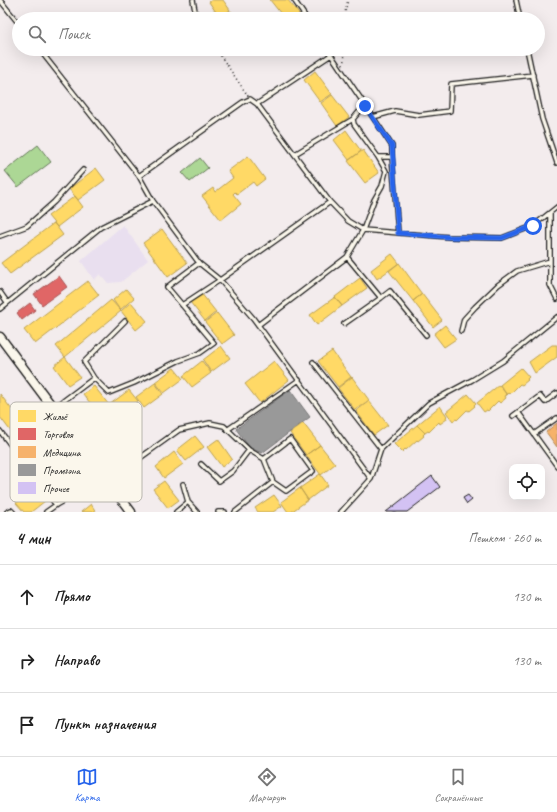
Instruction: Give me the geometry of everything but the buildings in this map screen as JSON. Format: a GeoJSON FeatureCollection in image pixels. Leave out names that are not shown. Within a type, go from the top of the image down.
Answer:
{"type":"FeatureCollection","features":[{"type":"Feature","properties":{"kind":"street"},"geometry":{"type":"LineString","coordinates":[[0,337],[48,402]]}},
{"type":"Feature","properties":{"kind":"street"},"geometry":{"type":"LineString","coordinates":[[123,502],[131,512]]}},
{"type":"Feature","properties":{"kind":"lane"},"geometry":{"type":"LineString","coordinates":[[0,0],[12,15]]}},
{"type":"Feature","properties":{"kind":"lane"},"geometry":{"type":"LineString","coordinates":[[193,0],[195,12]]}},
{"type":"Feature","properties":{"kind":"lane"},"geometry":{"type":"LineString","coordinates":[[294,0],[302,12]]}},
{"type":"Feature","properties":{"kind":"lane"},"geometry":{"type":"LineString","coordinates":[[516,0],[519,12]]}},
{"type":"Feature","properties":{"kind":"lane"},"geometry":{"type":"LineString","coordinates":[[45,56],[139,176],[153,200],[199,263],[220,280],[258,325],[371,479]]}},
{"type":"Feature","properties":{"kind":"lane"},"geometry":{"type":"LineString","coordinates":[[257,104],[329,56]]}},
{"type":"Feature","properties":{"kind":"lane"},"geometry":{"type":"LineString","coordinates":[[332,56],[392,146],[398,233]]}},
{"type":"Feature","properties":{"kind":"lane"},"geometry":{"type":"LineString","coordinates":[[529,56],[542,119],[557,163]]}},
{"type":"Feature","properties":{"kind":"lane"},"geometry":{"type":"LineString","coordinates":[[373,117],[395,111],[419,115],[450,111],[451,84],[533,76]]}},
{"type":"Feature","properties":{"kind":"lane"},"geometry":{"type":"LineString","coordinates":[[139,176],[242,102],[250,99],[257,104],[330,202],[348,221],[363,230],[449,237],[502,238],[533,226],[557,207]]}},
{"type":"Feature","properties":{"kind":"lane"},"geometry":{"type":"LineString","coordinates":[[295,154],[353,119],[365,106]]}},
{"type":"Feature","properties":{"kind":"lane"},"geometry":{"type":"LineString","coordinates":[[258,325],[347,257],[363,230],[374,200],[382,186],[386,171],[378,156],[354,124],[353,119]]}},
{"type":"Feature","properties":{"kind":"lane"},"geometry":{"type":"LineString","coordinates":[[378,156],[392,157]]}},
{"type":"Feature","properties":{"kind":"lane"},"geometry":{"type":"LineString","coordinates":[[0,236],[27,226],[54,202],[83,170]]}},
{"type":"Feature","properties":{"kind":"lane"},"geometry":{"type":"LineString","coordinates":[[0,309],[101,227],[153,200]]}},
{"type":"Feature","properties":{"kind":"lane"},"geometry":{"type":"LineString","coordinates":[[182,305],[330,202]]}},
{"type":"Feature","properties":{"kind":"lane"},"geometry":{"type":"LineString","coordinates":[[550,213],[550,285],[557,299]]}},
{"type":"Feature","properties":{"kind":"lane"},"geometry":{"type":"LineString","coordinates":[[347,257],[381,298]]}},
{"type":"Feature","properties":{"kind":"lane"},"geometry":{"type":"LineString","coordinates":[[462,331],[464,319],[498,285],[517,272],[550,261]]}},
{"type":"Feature","properties":{"kind":"lane"},"geometry":{"type":"LineString","coordinates":[[125,321],[84,362],[94,378],[109,393],[134,383],[178,361],[200,353],[214,343],[167,287],[199,263]]}},
{"type":"Feature","properties":{"kind":"lane"},"geometry":{"type":"LineString","coordinates":[[344,324],[390,291],[426,335]]}},
{"type":"Feature","properties":{"kind":"lane"},"geometry":{"type":"LineString","coordinates":[[0,292],[7,302]]}},
{"type":"Feature","properties":{"kind":"lane"},"geometry":{"type":"LineString","coordinates":[[341,512],[371,479],[381,449],[429,402],[472,380],[503,361],[557,317]]}},
{"type":"Feature","properties":{"kind":"lane"},"geometry":{"type":"LineString","coordinates":[[312,362],[381,449]]}},
{"type":"Feature","properties":{"kind":"lane"},"geometry":{"type":"LineString","coordinates":[[62,402],[94,378]]}},
{"type":"Feature","properties":{"kind":"lane"},"geometry":{"type":"LineString","coordinates":[[227,430],[299,380]]}},
{"type":"Feature","properties":{"kind":"lane"},"geometry":{"type":"LineString","coordinates":[[514,416],[540,396],[545,402],[557,393]]}},
{"type":"Feature","properties":{"kind":"lane"},"geometry":{"type":"LineString","coordinates":[[518,412],[557,466]]}},
{"type":"Feature","properties":{"kind":"lane"},"geometry":{"type":"LineString","coordinates":[[534,434],[557,418]]}},
{"type":"Feature","properties":{"kind":"lane"},"geometry":{"type":"LineString","coordinates":[[142,455],[180,430],[210,423],[224,426],[249,450],[264,459],[273,482],[286,491],[313,471],[290,439],[264,459]]}},
{"type":"Feature","properties":{"kind":"lane"},"geometry":{"type":"LineString","coordinates":[[0,431],[10,444]]}},
{"type":"Feature","properties":{"kind":"lane"},"geometry":{"type":"LineString","coordinates":[[201,464],[219,481],[233,471],[249,450]]}},
{"type":"Feature","properties":{"kind":"lane"},"geometry":{"type":"LineString","coordinates":[[235,512],[273,482]]}},
{"type":"Feature","properties":{"kind":"lane"},"geometry":{"type":"LineString","coordinates":[[183,484],[188,502],[197,512]]}},
{"type":"Feature","properties":{"kind":"lane"},"geometry":{"type":"LineString","coordinates":[[46,512],[62,502]]}},
{"type":"Feature","properties":{"kind":"lane"},"geometry":{"type":"LineString","coordinates":[[176,512],[188,502]]}},
{"type":"Feature","properties":{"kind":"lane"},"geometry":{"type":"LineString","coordinates":[[7,512],[11,510],[13,512]]}},
{"type":"Feature","properties":{"kind":"lane"},"geometry":{"type":"LineString","coordinates":[[218,512],[226,512]]}},
{"type":"Feature","properties":{"kind":"path"},"geometry":{"type":"LineString","coordinates":[[345,12],[348,0]]}},
{"type":"Feature","properties":{"kind":"path"},"geometry":{"type":"LineString","coordinates":[[221,56],[250,99]]}},
{"type":"Feature","properties":{"kind":"path"},"geometry":{"type":"LineString","coordinates":[[342,72],[345,56]]}},
{"type":"Feature","properties":{"kind":"shaded area"},"geometry":{"type":"Polygon","coordinates":[[[123,225],[148,260],[121,282],[108,283],[100,274],[94,280],[81,261],[123,225]]]}},
{"type":"Feature","properties":{"kind":"green space"},"geometry":{"type":"Polygon","coordinates":[[[38,145],[51,162],[18,187],[5,171],[38,145]]]}},
{"type":"Feature","properties":{"kind":"green space"},"geometry":{"type":"Polygon","coordinates":[[[200,158],[208,168],[190,182],[182,173],[200,158]]]}},
{"type":"Feature","properties":{"kind":"route"},"geometry":{"type":"LineString","coordinates":[[365,106],[392,146],[398,233],[449,237],[502,238],[533,226]]}}]}
